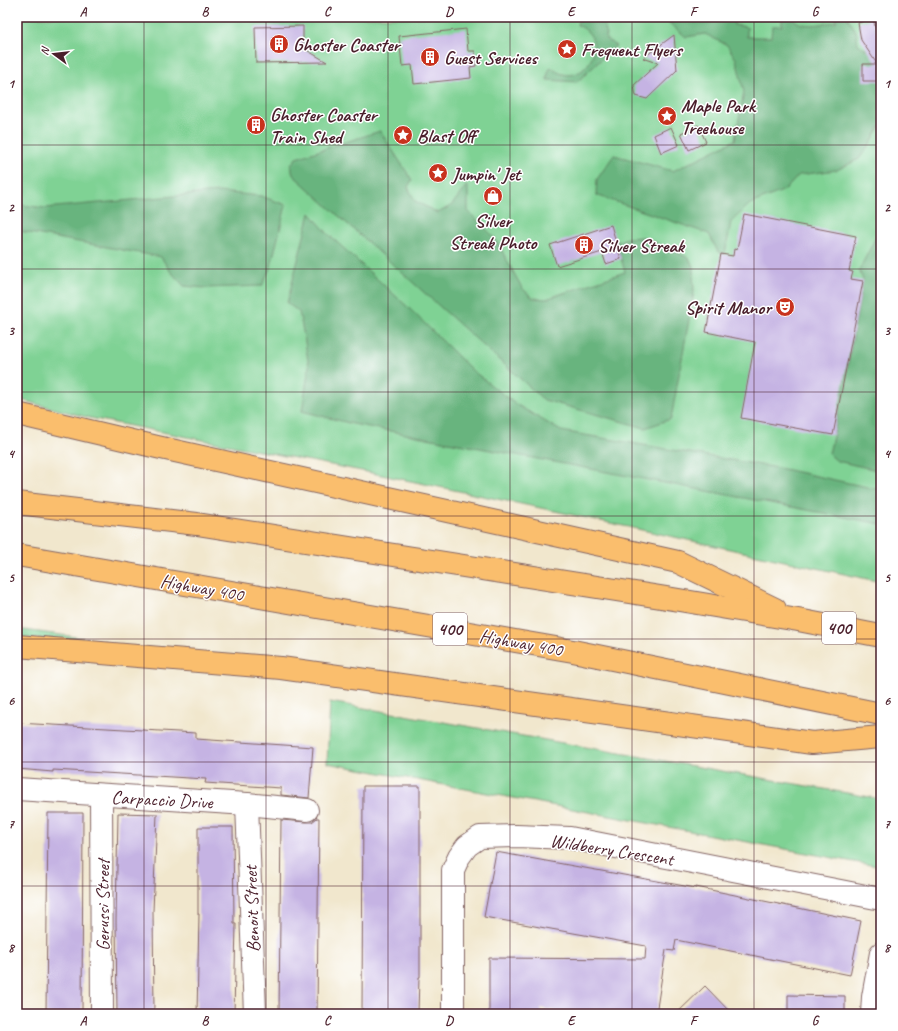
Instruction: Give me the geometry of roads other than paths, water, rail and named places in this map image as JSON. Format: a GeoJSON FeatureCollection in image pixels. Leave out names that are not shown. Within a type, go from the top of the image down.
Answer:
{"type":"FeatureCollection","features":[{"type":"Feature","properties":{"kind":"highway"},"geometry":{"type":"LineString","coordinates":[[17,414],[157,448],[678,562],[798,620]]}},
{"type":"Feature","properties":{"kind":"highway","name":"400"},"geometry":{"type":"LineString","coordinates":[[17,503],[197,524],[673,599],[798,620],[881,636]]}},
{"type":"Feature","properties":{"kind":"highway","name":"Highway 400"},"geometry":{"type":"LineString","coordinates":[[17,555],[573,651],[881,714]]}},
{"type":"Feature","properties":{"kind":"highway"},"geometry":{"type":"LineString","coordinates":[[17,646],[281,668],[812,743],[881,737]]}},
{"type":"Feature","properties":{"kind":"street","name":"Carpaccio Drive"},"geometry":{"type":"LineString","coordinates":[[17,789],[247,804],[307,810]]}},
{"type":"Feature","properties":{"kind":"street","name":"Gerussi Street"},"geometry":{"type":"LineString","coordinates":[[101,795],[102,1014]]}},
{"type":"Feature","properties":{"kind":"street","name":"Benoit Street"},"geometry":{"type":"LineString","coordinates":[[247,804],[255,1014]]}},
{"type":"Feature","properties":{"kind":"street","name":"Wildberry Crescent"},"geometry":{"type":"LineString","coordinates":[[453,1014],[453,870],[459,857],[467,846],[480,837],[516,836],[570,838],[881,898]]}},
{"type":"Feature","properties":{"kind":"street"},"geometry":{"type":"LineString","coordinates":[[872,1014],[873,998],[881,953]]}},
{"type":"Feature","properties":{"kind":"place","name":"Ghoster Coaster"},"geometry":{"type":"Point","coordinates":[279,44]}},
{"type":"Feature","properties":{"kind":"place","name":"Frequent Flyers"},"geometry":{"type":"Point","coordinates":[567,49]}},
{"type":"Feature","properties":{"kind":"place","name":"Guest Services"},"geometry":{"type":"Point","coordinates":[430,57]}},
{"type":"Feature","properties":{"kind":"place","name":"Maple Park Treehouse"},"geometry":{"type":"Point","coordinates":[667,116]}},
{"type":"Feature","properties":{"kind":"place","name":"Ghoster Coaster Train Shed"},"geometry":{"type":"Point","coordinates":[256,125]}},
{"type":"Feature","properties":{"kind":"place","name":"Blast Off"},"geometry":{"type":"Point","coordinates":[403,135]}},
{"type":"Feature","properties":{"kind":"place","name":"Jumpin' Jet"},"geometry":{"type":"Point","coordinates":[438,173]}},
{"type":"Feature","properties":{"kind":"place","name":"Silver Streak Photo"},"geometry":{"type":"Point","coordinates":[493,196]}},
{"type":"Feature","properties":{"kind":"place","name":"Silver Streak"},"geometry":{"type":"Point","coordinates":[584,245]}},
{"type":"Feature","properties":{"kind":"place","name":"Spirit Manor"},"geometry":{"type":"Point","coordinates":[785,307]}}]}
